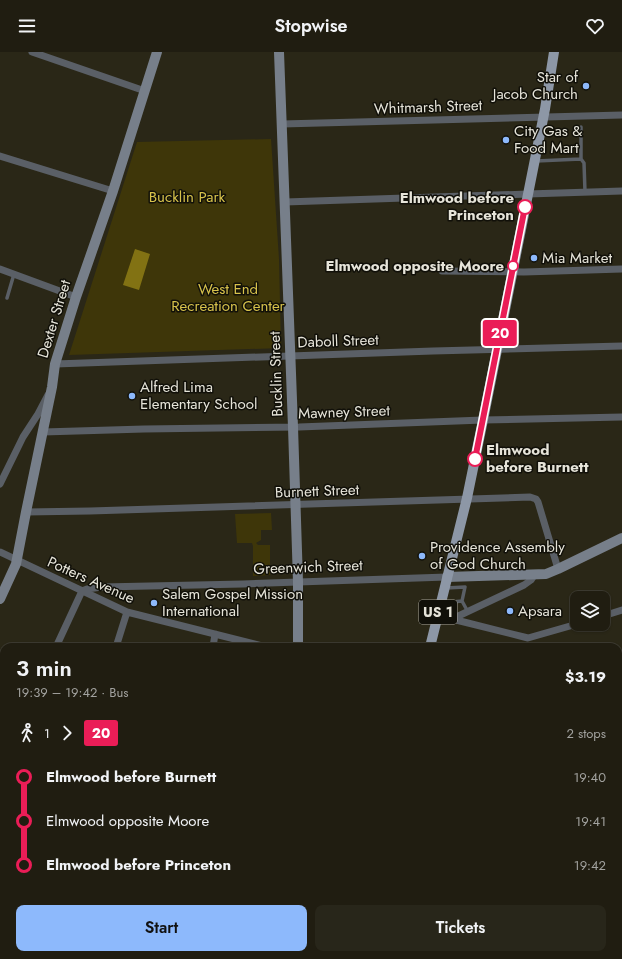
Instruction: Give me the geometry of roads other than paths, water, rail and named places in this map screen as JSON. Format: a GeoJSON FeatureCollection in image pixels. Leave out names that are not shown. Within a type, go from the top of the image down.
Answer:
{"type":"FeatureCollection","features":[{"type":"Feature","properties":{"kind":"main road","name":"US 1"},"geometry":{"type":"LineString","coordinates":[[431,643],[467,498],[528,194],[554,52]]}},
{"type":"Feature","properties":{"kind":"street"},"geometry":{"type":"LineString","coordinates":[[32,52],[145,92]]}},
{"type":"Feature","properties":{"kind":"street","name":"Dexter Street"},"geometry":{"type":"LineString","coordinates":[[0,599],[17,560],[52,387],[55,364],[158,52]]}},
{"type":"Feature","properties":{"kind":"street","name":"Bucklin Street"},"geometry":{"type":"LineString","coordinates":[[280,52],[298,582],[298,643]]}},
{"type":"Feature","properties":{"kind":"street","name":"Whitmarsh Street"},"geometry":{"type":"LineString","coordinates":[[282,124],[622,115]]}},
{"type":"Feature","properties":{"kind":"street"},"geometry":{"type":"LineString","coordinates":[[0,156],[113,191]]}},
{"type":"Feature","properties":{"kind":"street"},"geometry":{"type":"LineString","coordinates":[[285,202],[622,191]]}},
{"type":"Feature","properties":{"kind":"street"},"geometry":{"type":"LineString","coordinates":[[0,269],[76,298]]}},
{"type":"Feature","properties":{"kind":"street"},"geometry":{"type":"LineString","coordinates":[[442,271],[512,272],[622,269]]}},
{"type":"Feature","properties":{"kind":"street","name":"Daboll Street"},"geometry":{"type":"LineString","coordinates":[[55,364],[168,359],[622,346]]}},
{"type":"Feature","properties":{"kind":"street"},"geometry":{"type":"LineString","coordinates":[[0,484],[22,437],[38,414],[52,387]]}},
{"type":"Feature","properties":{"kind":"street","name":"Mawney Street"},"geometry":{"type":"LineString","coordinates":[[42,432],[168,428],[293,427],[483,420],[622,417]]}},
{"type":"Feature","properties":{"kind":"street","name":"Burnett Street"},"geometry":{"type":"LineString","coordinates":[[26,512],[530,497],[536,499],[538,502],[558,569]]}},
{"type":"Feature","properties":{"kind":"street","name":"Greenwich Street"},"geometry":{"type":"LineString","coordinates":[[82,591],[102,587],[467,577],[548,573],[622,538]]}},
{"type":"Feature","properties":{"kind":"street","name":"Potters Avenue"},"geometry":{"type":"LineString","coordinates":[[0,552],[127,612],[250,643]]}},
{"type":"Feature","properties":{"kind":"street"},"geometry":{"type":"LineString","coordinates":[[452,619],[524,585],[531,580],[535,574]]}},
{"type":"Feature","properties":{"kind":"street"},"geometry":{"type":"LineString","coordinates":[[58,643],[82,591]]}},
{"type":"Feature","properties":{"kind":"street"},"geometry":{"type":"LineString","coordinates":[[610,614],[622,610]]}},
{"type":"Feature","properties":{"kind":"street"},"geometry":{"type":"LineString","coordinates":[[117,643],[127,612]]}},
{"type":"Feature","properties":{"kind":"street"},"geometry":{"type":"LineString","coordinates":[[437,619],[452,619],[528,638],[570,626]]}},
{"type":"Feature","properties":{"kind":"street"},"geometry":{"type":"LineString","coordinates":[[214,643],[215,634]]}},
{"type":"Feature","properties":{"kind":"lane"},"geometry":{"type":"LineString","coordinates":[[580,127],[581,159],[584,164],[585,192]]}},
{"type":"Feature","properties":{"kind":"lane"},"geometry":{"type":"LineString","coordinates":[[534,161],[581,159]]}},
{"type":"Feature","properties":{"kind":"lane"},"geometry":{"type":"LineString","coordinates":[[6,298],[14,274]]}},
{"type":"Feature","properties":{"kind":"lane"},"geometry":{"type":"LineString","coordinates":[[467,577],[462,601],[468,612]]}},
{"type":"Feature","properties":{"kind":"lane"},"geometry":{"type":"LineString","coordinates":[[444,588],[465,587]]}},
{"type":"Feature","properties":{"kind":"lane"},"geometry":{"type":"LineString","coordinates":[[441,604],[462,601]]}},
{"type":"Feature","properties":{"kind":"place","name":"Star of Jacob Church"},"geometry":{"type":"Point","coordinates":[586,86]}},
{"type":"Feature","properties":{"kind":"place","name":"City Gas & Food Mart"},"geometry":{"type":"Point","coordinates":[506,140]}},
{"type":"Feature","properties":{"kind":"place","name":"Elmwood before Princeton"},"geometry":{"type":"Point","coordinates":[525,207]}},
{"type":"Feature","properties":{"kind":"place","name":"Mia Market"},"geometry":{"type":"Point","coordinates":[534,258]}},
{"type":"Feature","properties":{"kind":"place","name":"Elmwood opposite Moore"},"geometry":{"type":"Point","coordinates":[513,266]}},
{"type":"Feature","properties":{"kind":"place","name":"Alfred Lima Elementary School"},"geometry":{"type":"Point","coordinates":[132,396]}},
{"type":"Feature","properties":{"kind":"place","name":"Elmwood before Burnett"},"geometry":{"type":"Point","coordinates":[475,459]}},
{"type":"Feature","properties":{"kind":"place","name":"Providence Assembly of God Church"},"geometry":{"type":"Point","coordinates":[422,556]}},
{"type":"Feature","properties":{"kind":"place","name":"Salem Gospel Mission International"},"geometry":{"type":"Point","coordinates":[154,603]}},
{"type":"Feature","properties":{"kind":"place","name":"Apsara"},"geometry":{"type":"Point","coordinates":[510,611]}},
{"type":"Feature","properties":{"kind":"park label","name":"Bucklin Park"},"geometry":{"type":"Point","coordinates":[187,197]}},
{"type":"Feature","properties":{"kind":"park label","name":"West End Recreation Center"},"geometry":{"type":"Point","coordinates":[228,298]}}]}
